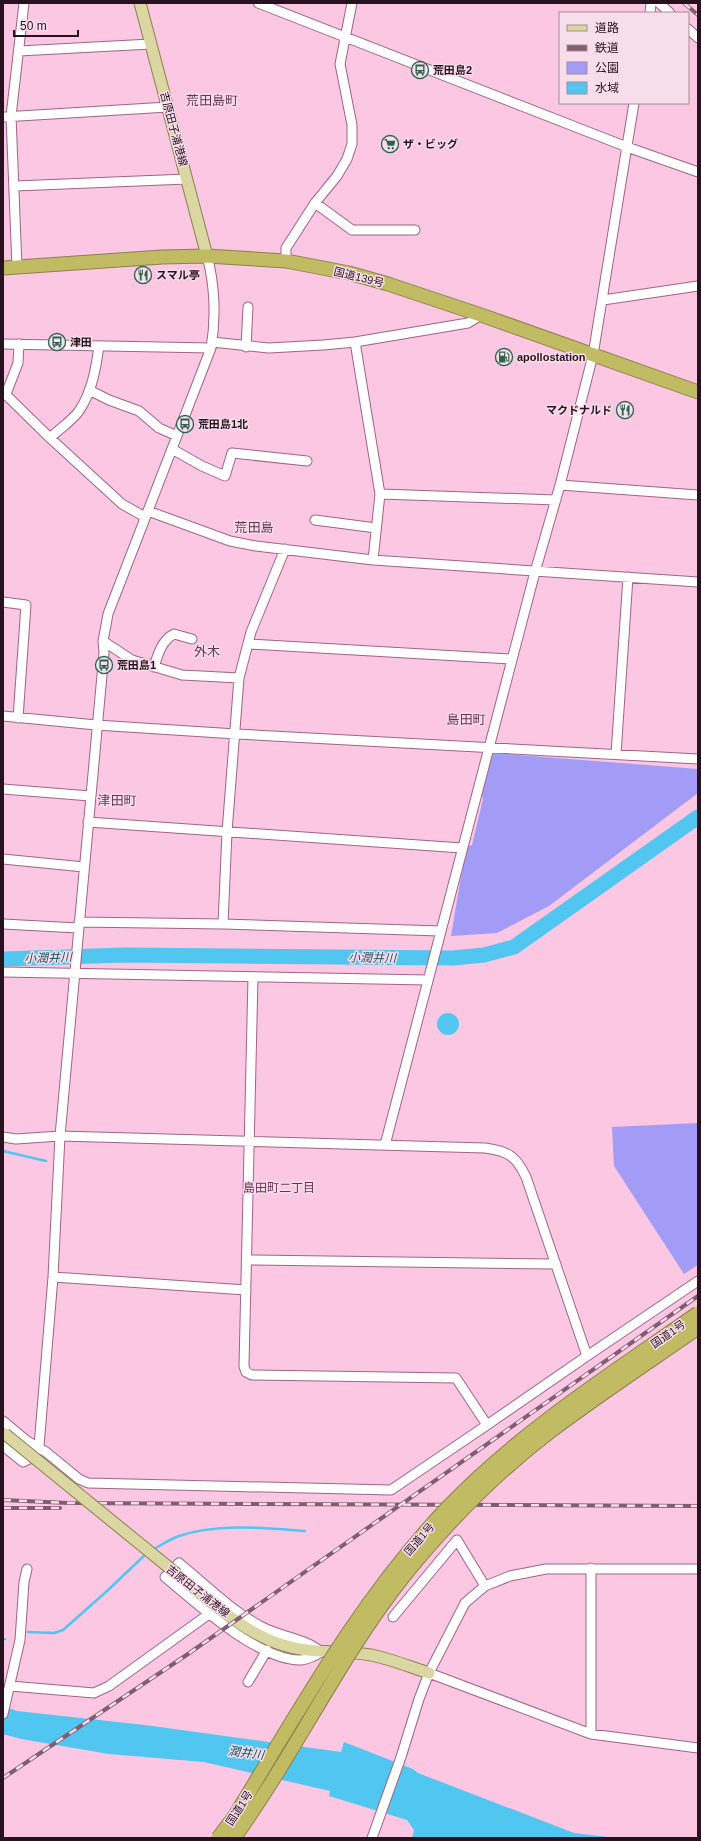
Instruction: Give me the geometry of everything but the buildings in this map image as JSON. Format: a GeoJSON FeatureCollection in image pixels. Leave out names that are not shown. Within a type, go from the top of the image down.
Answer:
{"type":"FeatureCollection","features":[{"type":"Feature","properties":{"kind":"highway","name":"国道139号"},"geometry":{"type":"LineString","coordinates":[[3,268],[162,257],[207,256],[286,261],[349,273],[481,315],[698,392]]}},
{"type":"Feature","properties":{"kind":"highway","name":"国道1号"},"geometry":{"type":"LineString","coordinates":[[218,1838],[234,1817],[331,1659],[366,1607],[406,1553],[446,1509],[494,1463],[549,1417],[698,1313]]}},
{"type":"Feature","properties":{"kind":"highway","name":"国道1号"},"geometry":{"type":"LineString","coordinates":[[234,1838],[271,1783],[349,1652],[404,1577],[442,1532],[490,1484],[551,1431],[698,1328]]}},
{"type":"Feature","properties":{"kind":"main road","name":"吉原田子浦港線"},"geometry":{"type":"LineString","coordinates":[[140,3],[207,256]]}},
{"type":"Feature","properties":{"kind":"main road","name":"吉原田子浦港線"},"geometry":{"type":"LineString","coordinates":[[4,1434],[227,1614],[257,1634],[283,1646],[321,1652],[370,1655],[429,1673]]}},
{"type":"Feature","properties":{"kind":"street"},"geometry":{"type":"LineString","coordinates":[[17,267],[15,186],[7,117],[19,50],[24,3]]}},
{"type":"Feature","properties":{"kind":"street"},"geometry":{"type":"LineString","coordinates":[[258,3],[627,147],[698,172]]}},
{"type":"Feature","properties":{"kind":"street"},"geometry":{"type":"LineString","coordinates":[[286,261],[286,248],[315,203],[337,176],[347,159],[352,144],[352,125],[340,64],[344,36],[352,3]]}},
{"type":"Feature","properties":{"kind":"street"},"geometry":{"type":"LineString","coordinates":[[658,3],[669,12]]}},
{"type":"Feature","properties":{"kind":"street"},"geometry":{"type":"LineString","coordinates":[[689,30],[698,38]]}},
{"type":"Feature","properties":{"kind":"street"},"geometry":{"type":"LineString","coordinates":[[19,50],[151,44]]}},
{"type":"Feature","properties":{"kind":"street"},"geometry":{"type":"LineString","coordinates":[[385,1145],[593,355],[634,104]]}},
{"type":"Feature","properties":{"kind":"street"},"geometry":{"type":"LineString","coordinates":[[7,117],[168,107]]}},
{"type":"Feature","properties":{"kind":"street"},"geometry":{"type":"LineString","coordinates":[[15,186],[187,179]]}},
{"type":"Feature","properties":{"kind":"street"},"geometry":{"type":"LineString","coordinates":[[315,203],[352,230],[414,230]]}},
{"type":"Feature","properties":{"kind":"street"},"geometry":{"type":"LineString","coordinates":[[3,1446],[23,1462],[29,1459],[39,1446],[53,1277],[60,1136],[96,725],[104,653],[102,641],[108,614],[212,345],[214,309],[211,271],[207,256]]}},
{"type":"Feature","properties":{"kind":"street"},"geometry":{"type":"LineString","coordinates":[[603,300],[698,286]]}},
{"type":"Feature","properties":{"kind":"street"},"geometry":{"type":"LineString","coordinates":[[246,347],[248,307]]}},
{"type":"Feature","properties":{"kind":"street"},"geometry":{"type":"LineString","coordinates":[[3,344],[99,346],[212,345],[269,348],[355,342],[468,323],[481,315]]}},
{"type":"Feature","properties":{"kind":"street"},"geometry":{"type":"LineString","coordinates":[[355,342],[380,494],[373,560]]}},
{"type":"Feature","properties":{"kind":"street"},"geometry":{"type":"LineString","coordinates":[[19,344],[18,363],[5,397],[122,504],[146,514],[230,541],[256,546],[373,560],[698,582]]}},
{"type":"Feature","properties":{"kind":"street"},"geometry":{"type":"LineString","coordinates":[[50,438],[79,411],[96,370],[99,346]]}},
{"type":"Feature","properties":{"kind":"street"},"geometry":{"type":"LineString","coordinates":[[89,390],[109,400],[139,411],[159,428],[177,436]]}},
{"type":"Feature","properties":{"kind":"street"},"geometry":{"type":"LineString","coordinates":[[172,449],[202,466],[225,476],[232,453],[307,461]]}},
{"type":"Feature","properties":{"kind":"street"},"geometry":{"type":"LineString","coordinates":[[560,485],[698,495]]}},
{"type":"Feature","properties":{"kind":"street"},"geometry":{"type":"LineString","coordinates":[[380,494],[556,500]]}},
{"type":"Feature","properties":{"kind":"street"},"geometry":{"type":"LineString","coordinates":[[315,520],[376,528]]}},
{"type":"Feature","properties":{"kind":"street"},"geometry":{"type":"LineString","coordinates":[[223,924],[227,832],[236,734],[239,678],[248,644],[285,549]]}},
{"type":"Feature","properties":{"kind":"street"},"geometry":{"type":"LineString","coordinates":[[616,754],[628,577]]}},
{"type":"Feature","properties":{"kind":"street"},"geometry":{"type":"LineString","coordinates":[[3,602],[26,605],[18,718]]}},
{"type":"Feature","properties":{"kind":"street"},"geometry":{"type":"LineString","coordinates":[[154,667],[164,643],[169,636],[174,634],[192,639]]}},
{"type":"Feature","properties":{"kind":"street"},"geometry":{"type":"LineString","coordinates":[[102,641],[132,660],[182,675],[239,678]]}},
{"type":"Feature","properties":{"kind":"street"},"geometry":{"type":"LineString","coordinates":[[248,644],[512,659]]}},
{"type":"Feature","properties":{"kind":"street"},"geometry":{"type":"LineString","coordinates":[[3,716],[96,725],[236,734],[698,759]]}},
{"type":"Feature","properties":{"kind":"street"},"geometry":{"type":"LineString","coordinates":[[3,789],[90,796]]}},
{"type":"Feature","properties":{"kind":"street"},"geometry":{"type":"LineString","coordinates":[[88,822],[462,848]]}},
{"type":"Feature","properties":{"kind":"street"},"geometry":{"type":"LineString","coordinates":[[3,859],[84,867]]}},
{"type":"Feature","properties":{"kind":"street"},"geometry":{"type":"LineString","coordinates":[[3,924],[223,924],[440,934]]}},
{"type":"Feature","properties":{"kind":"street"},"geometry":{"type":"LineString","coordinates":[[3,972],[253,977],[429,977]]}},
{"type":"Feature","properties":{"kind":"street"},"geometry":{"type":"LineString","coordinates":[[253,977],[244,1366],[246,1372],[252,1375],[456,1378],[487,1425]]}},
{"type":"Feature","properties":{"kind":"street"},"geometry":{"type":"LineString","coordinates":[[3,1137],[16,1139],[60,1136],[485,1148],[502,1150],[512,1156],[526,1177],[587,1356]]}},
{"type":"Feature","properties":{"kind":"street"},"geometry":{"type":"LineString","coordinates":[[247,1260],[556,1264]]}},
{"type":"Feature","properties":{"kind":"street"},"geometry":{"type":"LineString","coordinates":[[53,1277],[246,1290]]}},
{"type":"Feature","properties":{"kind":"street"},"geometry":{"type":"LineString","coordinates":[[3,1421],[27,1441],[39,1446],[79,1479],[88,1483],[392,1490],[698,1281]]}},
{"type":"Feature","properties":{"kind":"street"},"geometry":{"type":"LineString","coordinates":[[393,1617],[457,1540],[484,1586]]}},
{"type":"Feature","properties":{"kind":"street"},"geometry":{"type":"LineString","coordinates":[[178,1562],[251,1620],[270,1631],[308,1644],[321,1652],[314,1656],[300,1660],[286,1657],[267,1650],[243,1637],[209,1614],[164,1577],[178,1562]]}},
{"type":"Feature","properties":{"kind":"street"},"geometry":{"type":"LineString","coordinates":[[372,1838],[401,1756],[419,1698],[429,1673],[465,1603],[484,1586],[510,1576],[546,1568],[698,1569]]}},
{"type":"Feature","properties":{"kind":"street"},"geometry":{"type":"LineString","coordinates":[[591,1568],[591,1734]]}},
{"type":"Feature","properties":{"kind":"street"},"geometry":{"type":"LineString","coordinates":[[3,1714],[20,1640],[23,1589],[27,1569]]}},
{"type":"Feature","properties":{"kind":"street"},"geometry":{"type":"LineString","coordinates":[[10,1686],[94,1693],[108,1686],[209,1614]]}},
{"type":"Feature","properties":{"kind":"street"},"geometry":{"type":"LineString","coordinates":[[248,1682],[267,1650]]}},
{"type":"Feature","properties":{"kind":"street"},"geometry":{"type":"LineString","coordinates":[[429,1673],[591,1734],[698,1748]]}},
{"type":"Feature","properties":{"kind":"green space"},"geometry":{"type":"Polygon","coordinates":[[[493,753],[698,769],[698,793],[549,906],[497,933],[451,936],[466,847],[472,845],[483,799],[482,794],[493,753]]]}},
{"type":"Feature","properties":{"kind":"green space"},"geometry":{"type":"Polygon","coordinates":[[[698,1123],[698,1265],[684,1274],[614,1166],[612,1127],[698,1123]]]}},
{"type":"Feature","properties":{"kind":"water"},"geometry":{"type":"Polygon","coordinates":[[[444,1013],[452,1013],[459,1020],[459,1028],[452,1035],[444,1035],[437,1028],[437,1020],[444,1013]]]}},
{"type":"Feature","properties":{"kind":"water","name":"潤井川"},"geometry":{"type":"Polygon","coordinates":[[[3,1706],[17,1711],[145,1725],[341,1752],[344,1742],[413,1769],[418,1773],[574,1833],[616,1838],[412,1838],[414,1830],[407,1820],[329,1796],[330,1791],[204,1762],[109,1754],[21,1739],[3,1734],[3,1706]]]}},
{"type":"Feature","properties":{"kind":"waterway","name":"小潤井川"},"geometry":{"type":"LineString","coordinates":[[3,959],[125,955],[453,958],[484,955],[514,947],[698,817]]}},
{"type":"Feature","properties":{"kind":"waterway"},"geometry":{"type":"LineString","coordinates":[[3,1151],[46,1161]]}},
{"type":"Feature","properties":{"kind":"waterway"},"geometry":{"type":"LineString","coordinates":[[152,1550],[179,1536],[209,1529],[241,1528],[305,1531]]}},
{"type":"Feature","properties":{"kind":"waterway"},"geometry":{"type":"LineString","coordinates":[[28,1632],[54,1633],[63,1630],[147,1553]]}},
{"type":"Feature","properties":{"kind":"railway"},"geometry":{"type":"LineString","coordinates":[[684,3],[698,15]]}},
{"type":"Feature","properties":{"kind":"railway"},"geometry":{"type":"LineString","coordinates":[[3,1778],[188,1654],[698,1296]]}},
{"type":"Feature","properties":{"kind":"railway"},"geometry":{"type":"LineString","coordinates":[[3,1500],[68,1503],[698,1506]]}},
{"type":"Feature","properties":{"kind":"railway"},"geometry":{"type":"LineString","coordinates":[[3,1508],[60,1508]]}},
{"type":"Feature","properties":{"kind":"place","name":"荒田島2"},"geometry":{"type":"Point","coordinates":[420,70]}},
{"type":"Feature","properties":{"kind":"place","name":"ザ・ビッグ"},"geometry":{"type":"Point","coordinates":[390,144]}},
{"type":"Feature","properties":{"kind":"place","name":"スマル亭"},"geometry":{"type":"Point","coordinates":[143,275]}},
{"type":"Feature","properties":{"kind":"place","name":"津田"},"geometry":{"type":"Point","coordinates":[57,342]}},
{"type":"Feature","properties":{"kind":"place","name":"apollostation"},"geometry":{"type":"Point","coordinates":[504,357]}},
{"type":"Feature","properties":{"kind":"place","name":"マクドナルド"},"geometry":{"type":"Point","coordinates":[625,410]}},
{"type":"Feature","properties":{"kind":"place","name":"荒田島1北"},"geometry":{"type":"Point","coordinates":[185,424]}},
{"type":"Feature","properties":{"kind":"place","name":"荒田島1"},"geometry":{"type":"Point","coordinates":[104,665]}},
{"type":"Feature","properties":{"kind":"district","name":"荒田島町"},"geometry":{"type":"Point","coordinates":[212,100]}},
{"type":"Feature","properties":{"kind":"district","name":"荒田島"},"geometry":{"type":"Point","coordinates":[254,527]}},
{"type":"Feature","properties":{"kind":"district","name":"外木"},"geometry":{"type":"Point","coordinates":[207,651]}},
{"type":"Feature","properties":{"kind":"district","name":"島田町"},"geometry":{"type":"Point","coordinates":[466,719]}},
{"type":"Feature","properties":{"kind":"district","name":"津田町"},"geometry":{"type":"Point","coordinates":[117,800]}},
{"type":"Feature","properties":{"kind":"district","name":"島田町二丁目"},"geometry":{"type":"Point","coordinates":[279,1188]}}]}
